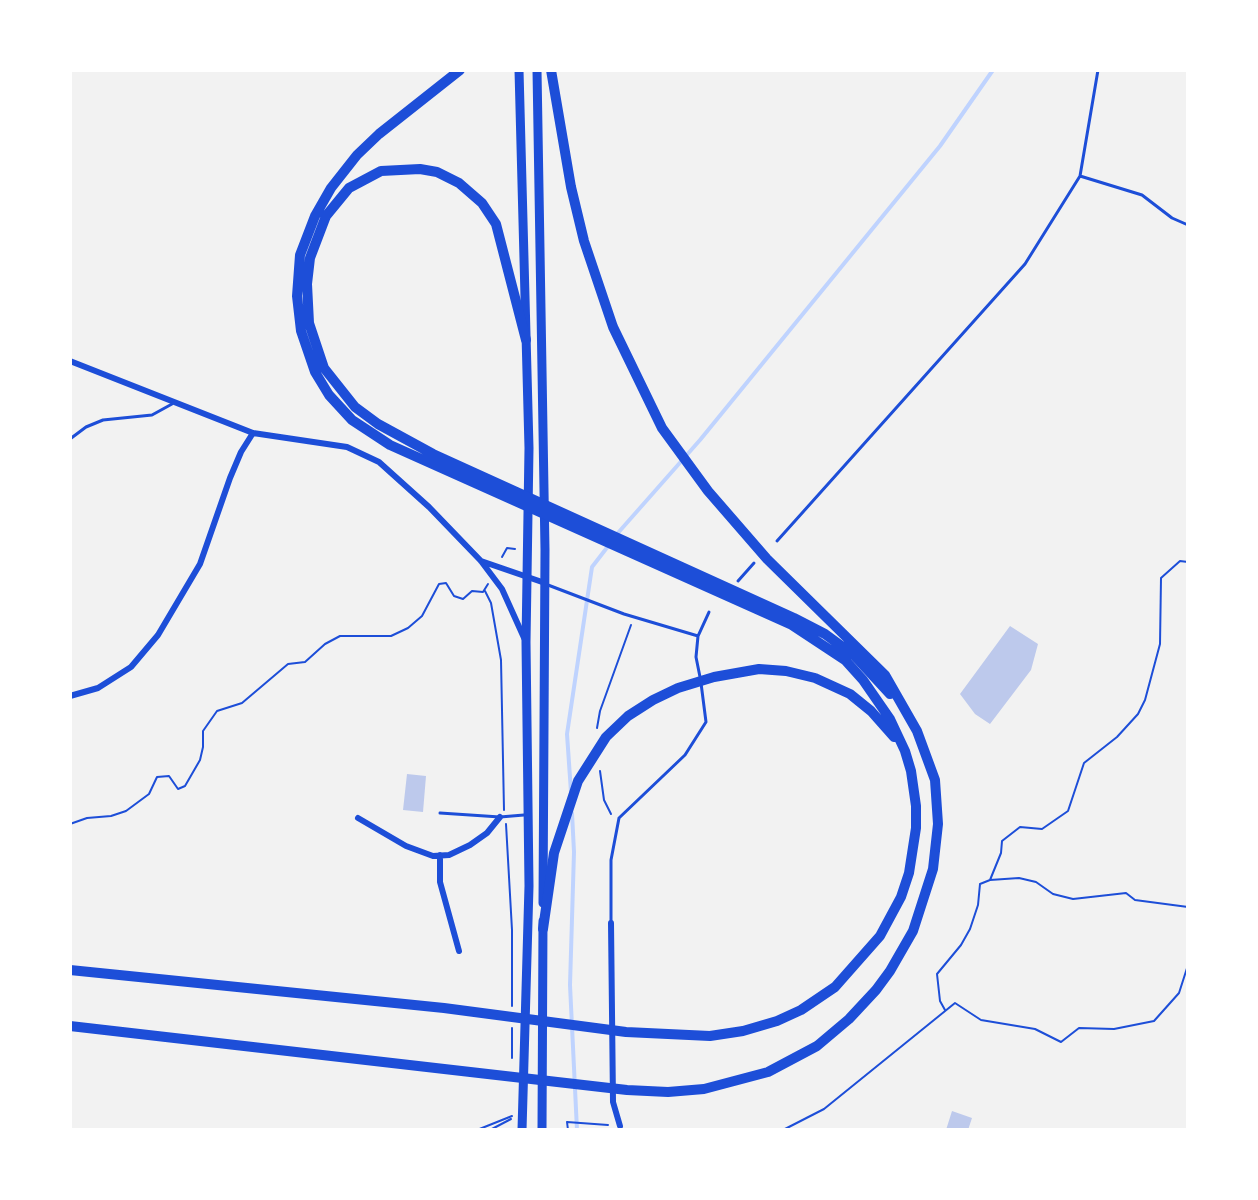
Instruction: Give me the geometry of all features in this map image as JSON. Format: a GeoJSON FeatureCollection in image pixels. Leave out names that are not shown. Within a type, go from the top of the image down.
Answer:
{"type":"FeatureCollection","features":[{"type":"Feature","properties":{"kind":"highway"},"geometry":{"type":"LineString","coordinates":[[70,970],[444,1008],[626,1032],[710,1036],[743,1031],[801,1010],[851,972],[892,917],[909,873],[914,849],[916,806],[905,751],[873,693],[836,652],[792,625],[651,558],[380,440],[352,420],[321,384],[309,359],[301,331],[297,296],[303,244],[322,201],[339,176],[379,134],[460,70]]}},
{"type":"Feature","properties":{"kind":"highway"},"geometry":{"type":"LineString","coordinates":[[70,1026],[627,1090],[668,1092],[704,1089],[768,1072],[800,1057],[825,1039],[876,990],[913,931],[933,869],[938,824],[935,780],[917,731],[885,675],[767,559],[708,491],[662,428],[613,327],[584,241],[571,187],[551,70]]}},
{"type":"Feature","properties":{"kind":"highway"},"geometry":{"type":"LineString","coordinates":[[473,478],[378,424],[345,397],[324,368],[309,323],[307,294],[310,258],[326,216],[349,188],[381,171],[420,169],[437,172],[459,183],[482,203],[496,224],[526,340]]}},
{"type":"Feature","properties":{"kind":"highway"},"geometry":{"type":"LineString","coordinates":[[651,558],[825,634],[855,656],[881,681],[917,731]]}},
{"type":"Feature","properties":{"kind":"highway"},"geometry":{"type":"LineString","coordinates":[[543,929],[554,853],[567,806],[584,769],[606,737],[641,707],[678,688],[743,671],[774,669],[815,678],[850,694],[871,711],[905,751]]}},
{"type":"Feature","properties":{"kind":"main road"},"geometry":{"type":"LineString","coordinates":[[519,70],[529,448],[526,642],[529,886],[522,1130]]}},
{"type":"Feature","properties":{"kind":"main road"},"geometry":{"type":"LineString","coordinates":[[537,70],[545,583],[542,1130]]}},
{"type":"Feature","properties":{"kind":"street"},"geometry":{"type":"LineString","coordinates":[[70,361],[172,404],[253,433],[347,447],[379,462],[429,507],[481,561],[502,589],[526,642]]}},
{"type":"Feature","properties":{"kind":"street"},"geometry":{"type":"LineString","coordinates":[[70,696],[98,688],[131,667],[158,635],[200,564],[230,478],[253,433]]}},
{"type":"Feature","properties":{"kind":"street"},"geometry":{"type":"LineString","coordinates":[[481,561],[545,583]]}},
{"type":"Feature","properties":{"kind":"street"},"geometry":{"type":"LineString","coordinates":[[358,818],[406,846],[433,856],[449,855],[470,845],[502,817]]}},
{"type":"Feature","properties":{"kind":"street"},"geometry":{"type":"LineString","coordinates":[[440,855],[440,882],[459,951]]}},
{"type":"Feature","properties":{"kind":"street"},"geometry":{"type":"LineString","coordinates":[[611,923],[613,1102],[620,1126]]}},
{"type":"Feature","properties":{"kind":"lane"},"geometry":{"type":"LineString","coordinates":[[777,541],[1025,264],[1080,176],[1098,70]]}},
{"type":"Feature","properties":{"kind":"lane"},"geometry":{"type":"LineString","coordinates":[[1080,176],[1142,195],[1172,218],[1188,225]]}},
{"type":"Feature","properties":{"kind":"lane"},"geometry":{"type":"LineString","coordinates":[[70,439],[86,427],[103,420],[152,415],[172,404]]}},
{"type":"Feature","properties":{"kind":"lane"},"geometry":{"type":"LineString","coordinates":[[738,581],[754,563]]}},
{"type":"Feature","properties":{"kind":"lane"},"geometry":{"type":"LineString","coordinates":[[545,583],[624,614],[698,636]]}},
{"type":"Feature","properties":{"kind":"lane"},"geometry":{"type":"LineString","coordinates":[[700,677],[696,657],[698,636],[709,612]]}},
{"type":"Feature","properties":{"kind":"lane"},"geometry":{"type":"LineString","coordinates":[[611,923],[611,860],[619,818],[685,755],[706,722],[701,683]]}},
{"type":"Feature","properties":{"kind":"lane"},"geometry":{"type":"LineString","coordinates":[[440,813],[502,817],[528,815]]}},
{"type":"Feature","properties":{"kind":"path"},"geometry":{"type":"LineString","coordinates":[[497,566],[507,548],[528,550]]}},
{"type":"Feature","properties":{"kind":"path"},"geometry":{"type":"LineString","coordinates":[[990,880],[1001,853],[1002,841],[1020,827],[1042,829],[1068,811],[1081,767],[1117,737],[1138,714],[1145,700],[1160,644],[1161,578],[1180,561],[1188,562]]}},
{"type":"Feature","properties":{"kind":"path"},"geometry":{"type":"LineString","coordinates":[[70,824],[126,811],[149,794],[157,777],[169,776],[178,789],[185,786],[200,760],[203,731],[217,711],[242,703],[288,664],[305,662],[325,644],[340,636],[391,636],[408,628],[422,616],[439,584],[446,583],[454,596],[463,599],[472,591],[483,592],[492,575]]}},
{"type":"Feature","properties":{"kind":"path"},"geometry":{"type":"LineString","coordinates":[[485,589],[491,603],[501,660],[502,817],[512,930],[512,1008]]}},
{"type":"Feature","properties":{"kind":"path"},"geometry":{"type":"LineString","coordinates":[[945,1011],[940,1001],[937,974],[970,929],[978,905],[980,884],[990,880],[1027,880],[1036,882],[1053,894],[1073,899],[1126,893],[1135,900],[1188,907]]}},
{"type":"Feature","properties":{"kind":"path"},"geometry":{"type":"LineString","coordinates":[[783,1130],[824,1109],[955,1003],[981,1020],[1035,1029],[1061,1042],[1079,1028],[1114,1029],[1154,1021],[1179,993],[1188,965]]}},
{"type":"Feature","properties":{"kind":"path"},"geometry":{"type":"LineString","coordinates":[[512,1023],[512,1069]]}},
{"type":"Feature","properties":{"kind":"path"},"geometry":{"type":"LineString","coordinates":[[490,1130],[523,1113]]}},
{"type":"Feature","properties":{"kind":"path"},"geometry":{"type":"LineString","coordinates":[[477,1130],[512,1116]]}},
{"type":"Feature","properties":{"kind":"path"},"geometry":{"type":"LineString","coordinates":[[564,1130],[568,1130],[567,1122],[608,1125]]}},
{"type":"Feature","properties":{"kind":"building"},"geometry":{"type":"Polygon","coordinates":[[[1010,626],[1038,644],[1031,670],[990,724],[975,714],[960,694],[1010,626]]]}},
{"type":"Feature","properties":{"kind":"building"},"geometry":{"type":"Polygon","coordinates":[[[407,774],[426,776],[423,812],[403,810],[407,774]]]}},
{"type":"Feature","properties":{"kind":"building"},"geometry":{"type":"Polygon","coordinates":[[[952,1111],[972,1118],[968,1130],[946,1130],[952,1111]]]}},
{"type":"Feature","properties":{"kind":"waterway"},"geometry":{"type":"LineString","coordinates":[[617,534],[700,440],[940,146],[993,70]]}},
{"type":"Feature","properties":{"kind":"waterway"},"geometry":{"type":"LineString","coordinates":[[571,792],[567,734],[592,567],[609,545]]}},
{"type":"Feature","properties":{"kind":"waterway"},"geometry":{"type":"LineString","coordinates":[[572,813],[574,852],[570,985],[577,1130]]}}]}
